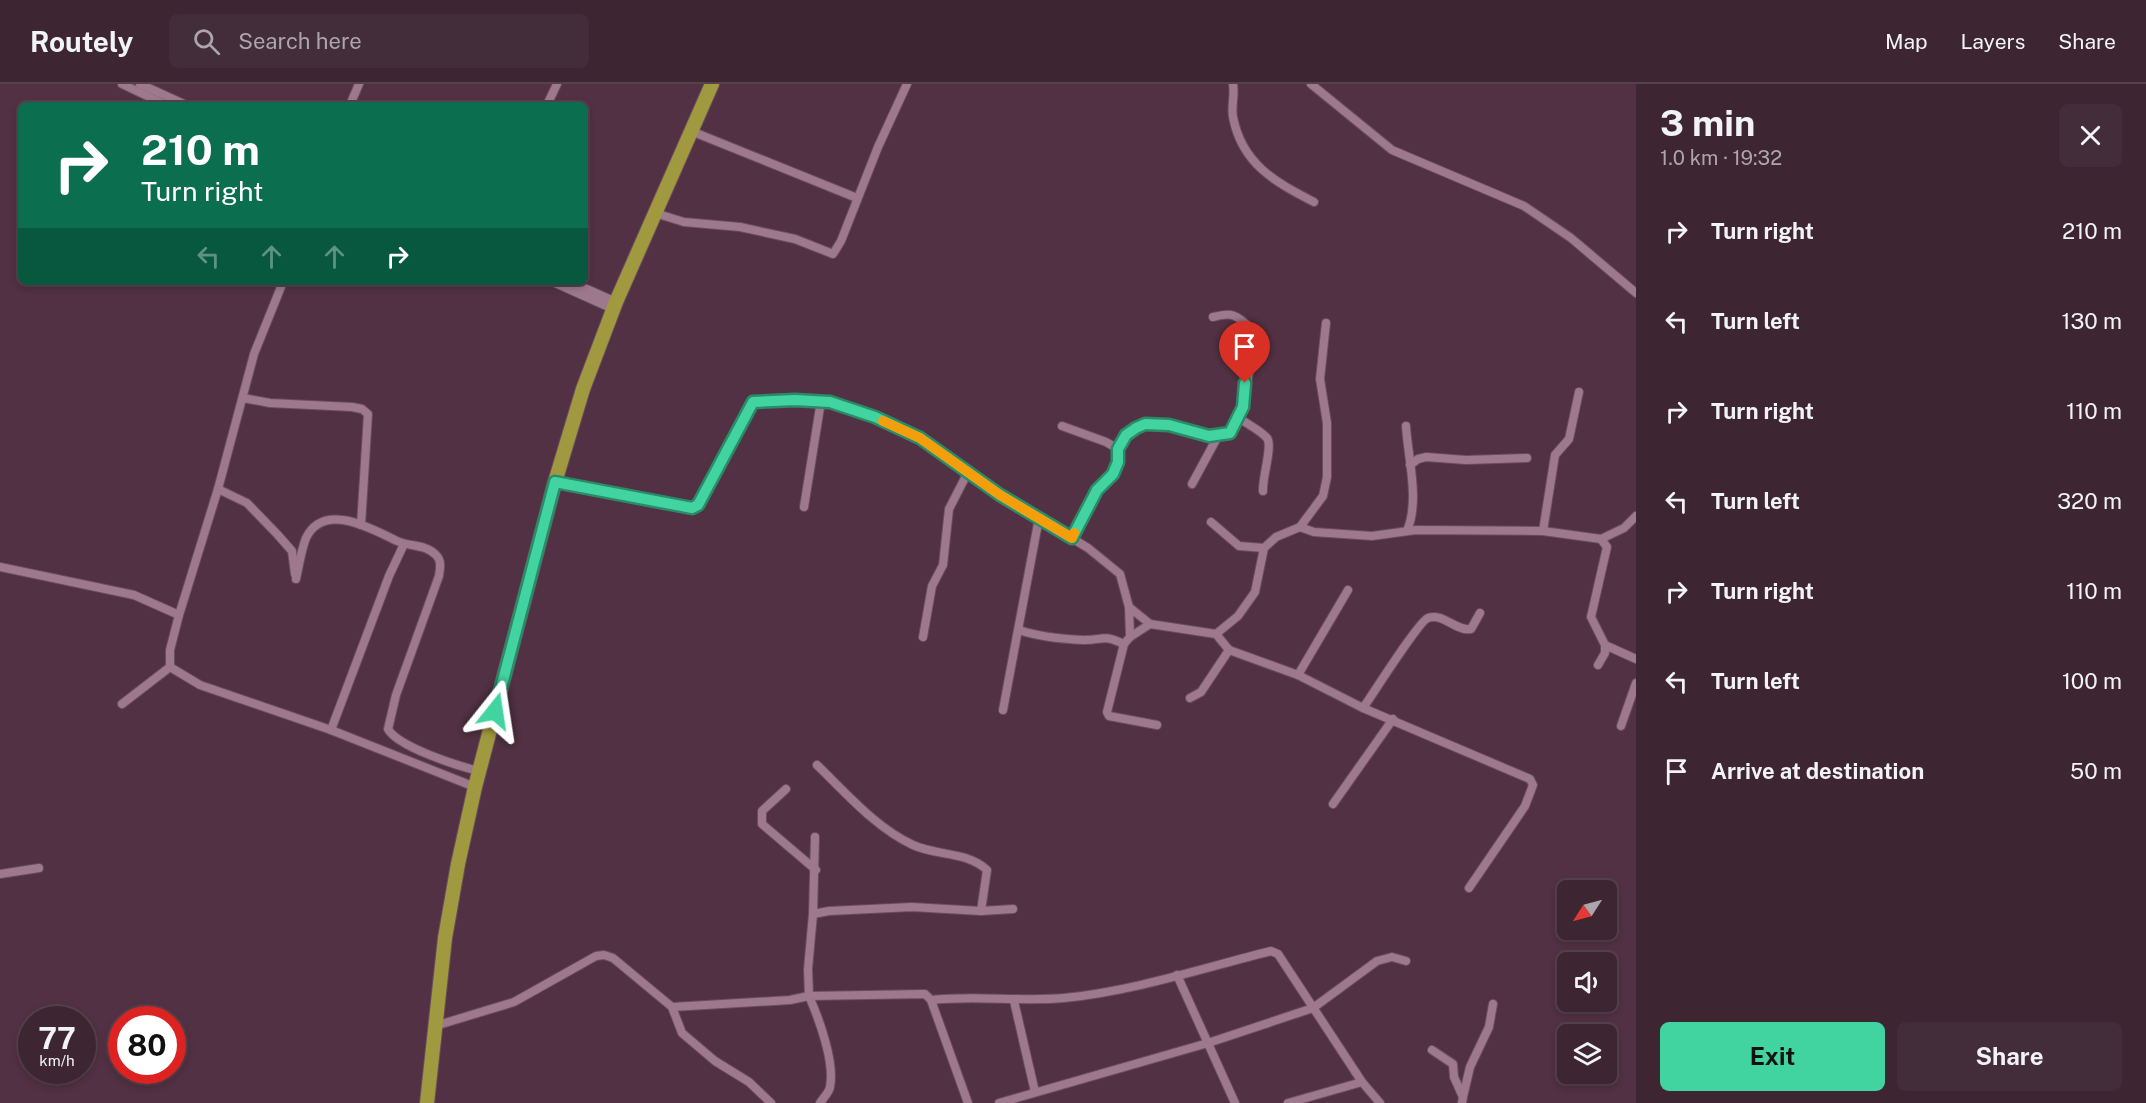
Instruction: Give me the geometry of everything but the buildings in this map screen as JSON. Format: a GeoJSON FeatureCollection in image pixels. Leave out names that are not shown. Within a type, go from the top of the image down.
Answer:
{"type":"FeatureCollection","features":[{"type":"Feature","properties":{"kind":"highway"},"geometry":{"type":"LineString","coordinates":[[428,1103],[445,938],[475,787],[555,482],[583,389],[615,306],[712,84]]}},
{"type":"Feature","properties":{"kind":"street"},"geometry":{"type":"LineString","coordinates":[[122,84],[160,102]]}},
{"type":"Feature","properties":{"kind":"street"},"geometry":{"type":"LineString","coordinates":[[140,84],[179,102]]}},
{"type":"Feature","properties":{"kind":"street"},"geometry":{"type":"LineString","coordinates":[[351,102],[359,84]]}},
{"type":"Feature","properties":{"kind":"street"},"geometry":{"type":"LineString","coordinates":[[548,102],[557,84]]}},
{"type":"Feature","properties":{"kind":"street"},"geometry":{"type":"LineString","coordinates":[[655,213],[684,222],[740,227],[795,239],[833,254],[841,241],[857,198],[907,84]]}},
{"type":"Feature","properties":{"kind":"street"},"geometry":{"type":"LineString","coordinates":[[1233,84],[1233,114],[1246,153],[1267,175],[1314,202]]}},
{"type":"Feature","properties":{"kind":"street"},"geometry":{"type":"LineString","coordinates":[[1311,84],[1392,150],[1524,206],[1571,238],[1636,293]]}},
{"type":"Feature","properties":{"kind":"street"},"geometry":{"type":"LineString","coordinates":[[692,131],[857,198]]}},
{"type":"Feature","properties":{"kind":"street"},"geometry":{"type":"LineString","coordinates":[[170,667],[170,650],[179,615],[218,489],[254,354],[282,285]]}},
{"type":"Feature","properties":{"kind":"street"},"geometry":{"type":"LineString","coordinates":[[561,285],[615,306]]}},
{"type":"Feature","properties":{"kind":"street"},"geometry":{"type":"LineString","coordinates":[[576,285],[615,306]]}},
{"type":"Feature","properties":{"kind":"street"},"geometry":{"type":"LineString","coordinates":[[1072,538],[1097,490],[1113,474],[1118,462],[1118,449],[1126,435],[1145,424],[1169,425],[1218,436],[1230,433],[1239,418],[1251,361],[1245,349],[1243,333],[1246,324],[1237,316],[1228,313],[1213,317]]}},
{"type":"Feature","properties":{"kind":"street"},"geometry":{"type":"LineString","coordinates":[[1216,634],[1238,616],[1255,592],[1264,548],[1276,537],[1300,527],[1323,496],[1328,477],[1327,423],[1320,379],[1326,323]]}},
{"type":"Feature","properties":{"kind":"street"},"geometry":{"type":"LineString","coordinates":[[1543,531],[1555,455],[1569,439],[1580,392]]}},
{"type":"Feature","properties":{"kind":"street"},"geometry":{"type":"LineString","coordinates":[[243,398],[270,403],[352,407],[362,409],[368,414],[361,525]]}},
{"type":"Feature","properties":{"kind":"street"},"geometry":{"type":"LineString","coordinates":[[804,507],[821,401]]}},
{"type":"Feature","properties":{"kind":"street"},"geometry":{"type":"LineString","coordinates":[[555,482],[692,508],[698,505],[753,402],[830,402],[875,417],[920,438],[968,472],[1072,538],[1120,574],[1129,607],[1127,641],[1107,712],[1109,716],[1157,725]]}},
{"type":"Feature","properties":{"kind":"street"},"geometry":{"type":"LineString","coordinates":[[1239,418],[1267,438],[1270,447],[1262,478],[1263,491]]}},
{"type":"Feature","properties":{"kind":"street"},"geometry":{"type":"LineString","coordinates":[[1062,426],[1106,442],[1118,449]]}},
{"type":"Feature","properties":{"kind":"street"},"geometry":{"type":"LineString","coordinates":[[1406,426],[1412,519],[1407,531]]}},
{"type":"Feature","properties":{"kind":"street"},"geometry":{"type":"LineString","coordinates":[[1192,484],[1218,436]]}},
{"type":"Feature","properties":{"kind":"street"},"geometry":{"type":"LineString","coordinates":[[1410,465],[1426,457],[1466,460],[1527,458]]}},
{"type":"Feature","properties":{"kind":"street"},"geometry":{"type":"LineString","coordinates":[[923,637],[932,586],[943,565],[949,509],[968,472]]}},
{"type":"Feature","properties":{"kind":"street"},"geometry":{"type":"LineString","coordinates":[[218,489],[248,503],[292,551],[296,579],[302,553],[311,531],[330,519],[361,525],[404,544],[432,551],[440,561],[440,570],[396,695],[388,729],[392,737],[408,745],[479,771]]}},
{"type":"Feature","properties":{"kind":"street"},"geometry":{"type":"LineString","coordinates":[[1300,527],[1314,532],[1372,536],[1407,531],[1543,531],[1601,539],[1624,528],[1636,516]]}},
{"type":"Feature","properties":{"kind":"street"},"geometry":{"type":"LineString","coordinates":[[1003,710],[1039,518]]}},
{"type":"Feature","properties":{"kind":"street"},"geometry":{"type":"LineString","coordinates":[[1211,522],[1239,546],[1264,548]]}},
{"type":"Feature","properties":{"kind":"street"},"geometry":{"type":"LineString","coordinates":[[1598,665],[1605,652],[1605,645],[1591,616],[1606,548],[1601,539]]}},
{"type":"Feature","properties":{"kind":"street"},"geometry":{"type":"LineString","coordinates":[[331,730],[389,576],[404,544]]}},
{"type":"Feature","properties":{"kind":"street"},"geometry":{"type":"LineString","coordinates":[[0,567],[134,595],[179,615]]}},
{"type":"Feature","properties":{"kind":"street"},"geometry":{"type":"LineString","coordinates":[[1298,675],[1348,590]]}},
{"type":"Feature","properties":{"kind":"street"},"geometry":{"type":"LineString","coordinates":[[1129,607],[1150,624],[1216,634],[1229,650],[1298,675],[1363,708],[1523,774],[1533,785],[1525,806],[1469,888]]}},
{"type":"Feature","properties":{"kind":"street"},"geometry":{"type":"LineString","coordinates":[[1363,708],[1403,651],[1412,634],[1428,617],[1436,617],[1465,631],[1472,629],[1480,613]]}},
{"type":"Feature","properties":{"kind":"street"},"geometry":{"type":"LineString","coordinates":[[1019,630],[1031,634],[1066,638],[1111,638],[1127,641],[1150,624]]}},
{"type":"Feature","properties":{"kind":"street"},"geometry":{"type":"LineString","coordinates":[[1605,645],[1636,659]]}},
{"type":"Feature","properties":{"kind":"street"},"geometry":{"type":"LineString","coordinates":[[1190,698],[1201,692],[1229,650]]}},
{"type":"Feature","properties":{"kind":"street"},"geometry":{"type":"LineString","coordinates":[[170,667],[200,685],[331,730],[475,787]]}},
{"type":"Feature","properties":{"kind":"street"},"geometry":{"type":"LineString","coordinates":[[122,704],[170,667]]}},
{"type":"Feature","properties":{"kind":"street"},"geometry":{"type":"LineString","coordinates":[[1621,726],[1636,683]]}},
{"type":"Feature","properties":{"kind":"street"},"geometry":{"type":"LineString","coordinates":[[1333,804],[1393,719]]}},
{"type":"Feature","properties":{"kind":"street"},"geometry":{"type":"LineString","coordinates":[[817,765],[897,836],[916,846],[978,862],[987,870],[981,911]]}},
{"type":"Feature","properties":{"kind":"street"},"geometry":{"type":"LineString","coordinates":[[786,789],[762,811],[762,824],[816,870]]}},
{"type":"Feature","properties":{"kind":"street"},"geometry":{"type":"LineString","coordinates":[[815,837],[816,870],[808,996],[823,1034],[830,1089],[820,1103]]}},
{"type":"Feature","properties":{"kind":"street"},"geometry":{"type":"LineString","coordinates":[[0,874],[39,868]]}},
{"type":"Feature","properties":{"kind":"street"},"geometry":{"type":"LineString","coordinates":[[813,914],[829,911],[912,907],[981,911],[1013,909]]}},
{"type":"Feature","properties":{"kind":"street"},"geometry":{"type":"LineString","coordinates":[[931,1000],[964,998],[1014,1001],[1065,998],[1126,989],[1271,951],[1278,954],[1362,1082],[1380,1103]]}},
{"type":"Feature","properties":{"kind":"street"},"geometry":{"type":"LineString","coordinates":[[435,1026],[514,1002],[596,956],[604,955],[613,958],[672,1007],[682,1033],[715,1061],[749,1082],[771,1103]]}},
{"type":"Feature","properties":{"kind":"street"},"geometry":{"type":"LineString","coordinates":[[999,1103],[1208,1043],[1313,1008],[1377,961],[1392,957],[1406,961]]}},
{"type":"Feature","properties":{"kind":"street"},"geometry":{"type":"LineString","coordinates":[[1177,975],[1235,1103]]}},
{"type":"Feature","properties":{"kind":"street"},"geometry":{"type":"LineString","coordinates":[[672,1007],[790,1000],[808,996],[925,994],[931,1000],[968,1103]]}},
{"type":"Feature","properties":{"kind":"street"},"geometry":{"type":"LineString","coordinates":[[1014,1001],[1035,1092]]}},
{"type":"Feature","properties":{"kind":"street"},"geometry":{"type":"LineString","coordinates":[[1462,1100],[1470,1067],[1489,1027],[1493,1004]]}},
{"type":"Feature","properties":{"kind":"street"},"geometry":{"type":"LineString","coordinates":[[1432,1050],[1454,1064],[1470,1067]]}},
{"type":"Feature","properties":{"kind":"street"},"geometry":{"type":"LineString","coordinates":[[1454,1064],[1454,1077],[1462,1100]]}},
{"type":"Feature","properties":{"kind":"street"},"geometry":{"type":"LineString","coordinates":[[1288,1103],[1362,1082]]}},
{"type":"Feature","properties":{"kind":"slow traffic"},"geometry":{"type":"LineString","coordinates":[[883,421],[920,438],[1000,495],[1072,538],[1074,533]]}},
{"type":"Feature","properties":{"kind":"route"},"geometry":{"type":"LineString","coordinates":[[495,711],[555,482],[692,508],[698,505],[753,402],[757,400],[830,402],[875,417],[920,438],[1000,495],[1072,538],[1085,509],[1097,490],[1113,474],[1118,462],[1118,449],[1126,435],[1145,424],[1197,430],[1209,436],[1223,436],[1230,433],[1243,407],[1245,383]]}}]}
